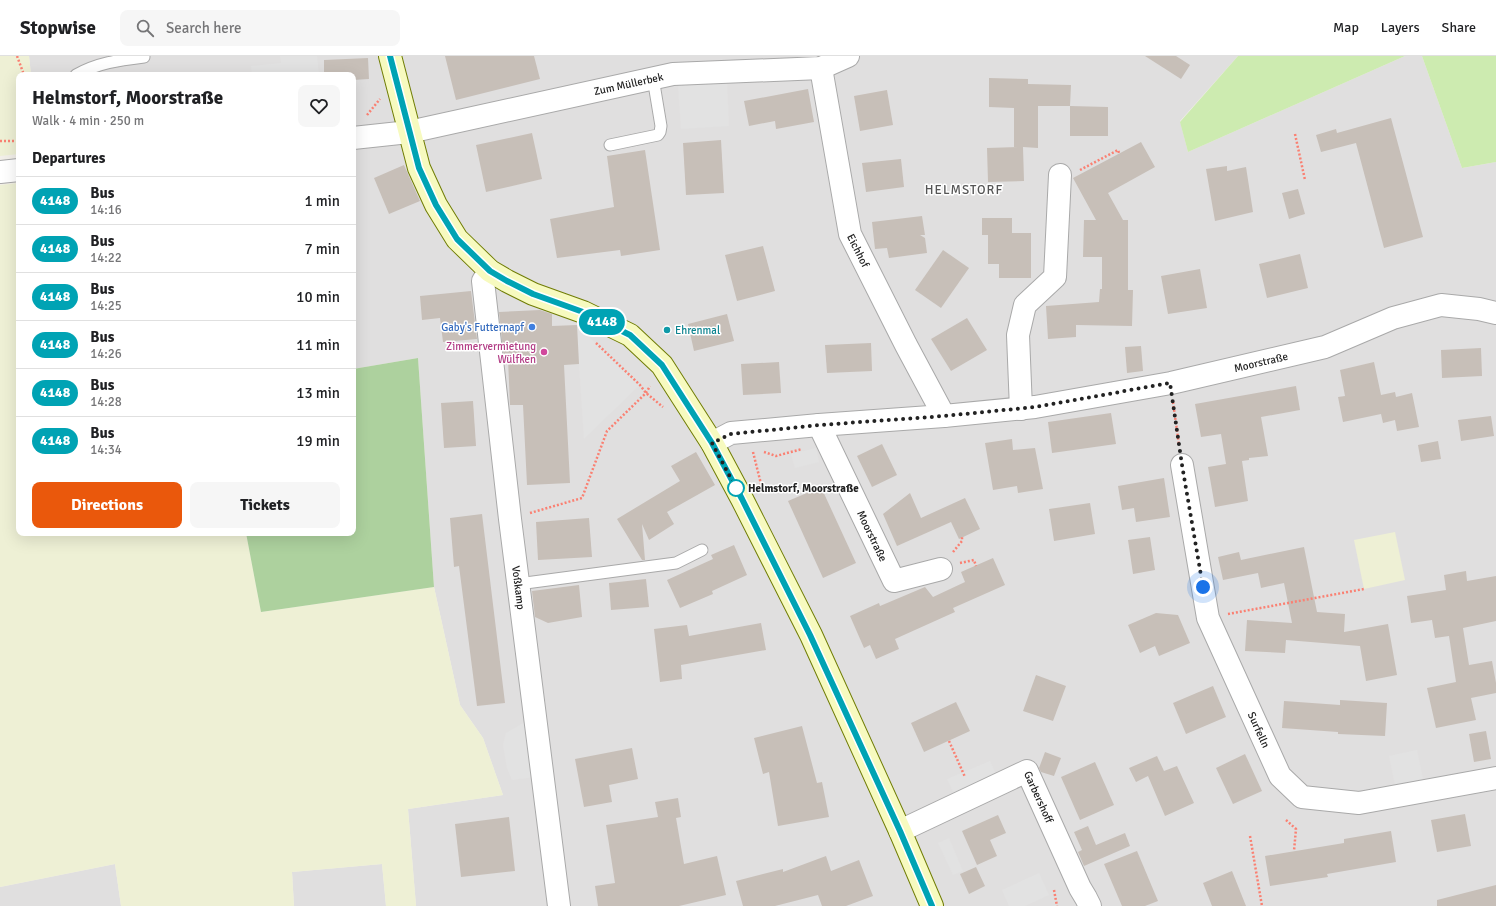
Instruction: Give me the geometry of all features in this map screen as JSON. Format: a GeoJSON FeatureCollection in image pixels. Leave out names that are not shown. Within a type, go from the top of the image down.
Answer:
{"type":"FeatureCollection","features":[{"type":"Feature","properties":{"kind":"main road"},"geometry":{"type":"LineString","coordinates":[[390,56],[419,168],[436,205],[457,239],[490,271],[533,294],[583,312],[630,335],[662,365],[712,443],[742,499],[810,635],[900,831],[932,906]]}},
{"type":"Feature","properties":{"kind":"street","name":"Zum Müllerbek"},"geometry":{"type":"LineString","coordinates":[[356,138],[409,132],[673,74],[821,68],[848,56]]}},
{"type":"Feature","properties":{"kind":"street","name":"Eichhof"},"geometry":{"type":"LineString","coordinates":[[821,68],[850,234],[944,416]]}},
{"type":"Feature","properties":{"kind":"street"},"geometry":{"type":"LineString","coordinates":[[1021,409],[1018,335],[1025,305],[1055,277],[1070,173]]}},
{"type":"Feature","properties":{"kind":"street","name":"Voßkamp"},"geometry":{"type":"LineString","coordinates":[[490,271],[483,281],[510,519],[559,906]]}},
{"type":"Feature","properties":{"kind":"street","name":"Moorstraße"},"geometry":{"type":"LineString","coordinates":[[712,443],[731,434],[1035,407],[1170,383],[1325,347],[1393,318],[1441,305],[1480,309],[1496,313]]}},
{"type":"Feature","properties":{"kind":"street","name":"Moorstraße"},"geometry":{"type":"LineString","coordinates":[[820,425],[894,581],[941,569]]}},
{"type":"Feature","properties":{"kind":"street","name":"Surfelln"},"geometry":{"type":"LineString","coordinates":[[1182,465],[1208,618],[1280,776],[1302,797],[1359,803],[1496,778]]}},
{"type":"Feature","properties":{"kind":"street","name":"Garbershoff"},"geometry":{"type":"LineString","coordinates":[[900,831],[1027,771],[1080,888],[1090,906]]}},
{"type":"Feature","properties":{"kind":"lane"},"geometry":{"type":"LineString","coordinates":[[81,72],[87,68],[112,61],[144,57]]}},
{"type":"Feature","properties":{"kind":"lane"},"geometry":{"type":"LineString","coordinates":[[610,145],[658,135],[660,132],[661,126],[653,78]]}},
{"type":"Feature","properties":{"kind":"lane"},"geometry":{"type":"LineString","coordinates":[[518,584],[676,563],[702,550]]}},
{"type":"Feature","properties":{"kind":"path"},"geometry":{"type":"LineString","coordinates":[[17,56],[23,72]]}},
{"type":"Feature","properties":{"kind":"path"},"geometry":{"type":"LineString","coordinates":[[1295,134],[1305,180]]}},
{"type":"Feature","properties":{"kind":"path"},"geometry":{"type":"LineString","coordinates":[[0,141],[16,141]]}},
{"type":"Feature","properties":{"kind":"path"},"geometry":{"type":"LineString","coordinates":[[1070,173],[1118,150],[1119,153]]}},
{"type":"Feature","properties":{"kind":"path"},"geometry":{"type":"LineString","coordinates":[[594,341],[640,385],[646,393]]}},
{"type":"Feature","properties":{"kind":"path"},"geometry":{"type":"LineString","coordinates":[[510,519],[582,498],[607,431],[646,393],[662,365]]}},
{"type":"Feature","properties":{"kind":"path"},"geometry":{"type":"LineString","coordinates":[[1170,383],[1182,465]]}},
{"type":"Feature","properties":{"kind":"path"},"geometry":{"type":"LineString","coordinates":[[1208,618],[1364,589]]}},
{"type":"Feature","properties":{"kind":"path"},"geometry":{"type":"LineString","coordinates":[[949,741],[973,796]]}},
{"type":"Feature","properties":{"kind":"path"},"geometry":{"type":"LineString","coordinates":[[1286,820],[1296,829],[1294,851]]}},
{"type":"Feature","properties":{"kind":"path"},"geometry":{"type":"LineString","coordinates":[[1250,836],[1262,906]]}},
{"type":"Feature","properties":{"kind":"path"},"geometry":{"type":"LineString","coordinates":[[1054,890],[1057,906]]}},
{"type":"Feature","properties":{"kind":"shaded area"},"geometry":{"type":"Polygon","coordinates":[[[29,56],[1238,56],[1180,121],[1188,152],[1405,56],[1422,56],[1462,168],[1496,162],[1496,906],[416,906],[408,809],[503,795],[483,738],[460,705],[434,587],[418,358],[356,368],[356,72],[31,72],[29,56]]]}},
{"type":"Feature","properties":{"kind":"shaded area"},"geometry":{"type":"Polygon","coordinates":[[[280,56],[317,56],[319,72],[252,72],[251,66],[281,63],[280,56]]]}},
{"type":"Feature","properties":{"kind":"shaded area"},"geometry":{"type":"Polygon","coordinates":[[[727,82],[729,126],[681,129],[678,85],[727,82]]]}},
{"type":"Feature","properties":{"kind":"shaded area"},"geometry":{"type":"Polygon","coordinates":[[[577,325],[640,385],[584,439],[579,364],[577,325]]]}},
{"type":"Feature","properties":{"kind":"shaded area"},"geometry":{"type":"Polygon","coordinates":[[[816,448],[819,462],[795,468],[791,454],[816,448]]]}},
{"type":"Feature","properties":{"kind":"shaded area"},"geometry":{"type":"Polygon","coordinates":[[[525,722],[534,777],[512,780],[507,768],[503,745],[506,733],[525,722]]]}},
{"type":"Feature","properties":{"kind":"shaded area"},"geometry":{"type":"Polygon","coordinates":[[[1417,750],[1424,784],[1396,790],[1389,756],[1417,750]]]}},
{"type":"Feature","properties":{"kind":"shaded area"},"geometry":{"type":"Polygon","coordinates":[[[990,761],[997,776],[954,794],[947,779],[990,761]]]}},
{"type":"Feature","properties":{"kind":"shaded area"},"geometry":{"type":"Polygon","coordinates":[[[949,838],[963,871],[953,875],[938,843],[949,838]]]}},
{"type":"Feature","properties":{"kind":"shaded area"},"geometry":{"type":"Polygon","coordinates":[[[115,864],[121,906],[0,906],[0,887],[115,864]]]}},
{"type":"Feature","properties":{"kind":"shaded area"},"geometry":{"type":"Polygon","coordinates":[[[382,864],[386,906],[294,906],[292,872],[382,864]]]}},
{"type":"Feature","properties":{"kind":"shaded area"},"geometry":{"type":"Polygon","coordinates":[[[1039,873],[1049,895],[1025,906],[1009,906],[1002,890],[1039,873]]]}},
{"type":"Feature","properties":{"kind":"green space"},"geometry":{"type":"Polygon","coordinates":[[[0,56],[29,56],[31,72],[16,72],[16,154],[0,156],[0,56]]]}},
{"type":"Feature","properties":{"kind":"green space"},"geometry":{"type":"Polygon","coordinates":[[[1238,56],[1405,56],[1188,152],[1180,122],[1238,56]]]}},
{"type":"Feature","properties":{"kind":"green space"},"geometry":{"type":"Polygon","coordinates":[[[1422,56],[1496,56],[1496,162],[1462,168],[1422,56]]]}},
{"type":"Feature","properties":{"kind":"green space"},"geometry":{"type":"Polygon","coordinates":[[[16,183],[16,536],[247,536],[261,612],[434,587],[460,705],[483,738],[503,795],[408,809],[416,906],[386,906],[382,864],[292,872],[294,906],[121,906],[115,864],[0,887],[0,185],[16,183]]]}},
{"type":"Feature","properties":{"kind":"green space"},"geometry":{"type":"Polygon","coordinates":[[[418,358],[434,587],[261,612],[247,536],[356,536],[356,368],[418,358]]]}},
{"type":"Feature","properties":{"kind":"green space"},"geometry":{"type":"Polygon","coordinates":[[[1395,532],[1405,580],[1364,589],[1354,540],[1395,532]]]}},
{"type":"Feature","properties":{"kind":"building"},"geometry":{"type":"Polygon","coordinates":[[[445,56],[534,56],[540,79],[456,100],[445,56]]]}},
{"type":"Feature","properties":{"kind":"building"},"geometry":{"type":"Polygon","coordinates":[[[1145,56],[1176,56],[1190,65],[1181,79],[1145,56]]]}},
{"type":"Feature","properties":{"kind":"building"},"geometry":{"type":"Polygon","coordinates":[[[368,58],[369,79],[356,80],[356,72],[324,72],[324,60],[368,58]]]}},
{"type":"Feature","properties":{"kind":"building"},"geometry":{"type":"Polygon","coordinates":[[[989,78],[1028,79],[1028,84],[1071,85],[1070,106],[1038,106],[1038,148],[1023,147],[1024,181],[988,182],[987,148],[1019,147],[1014,147],[1014,108],[989,107],[989,78]]]}},
{"type":"Feature","properties":{"kind":"building"},"geometry":{"type":"Polygon","coordinates":[[[808,89],[814,122],[776,129],[775,121],[749,126],[744,101],[808,89]]]}},
{"type":"Feature","properties":{"kind":"building"},"geometry":{"type":"Polygon","coordinates":[[[887,90],[893,125],[860,131],[854,96],[887,90]]]}},
{"type":"Feature","properties":{"kind":"building"},"geometry":{"type":"Polygon","coordinates":[[[1070,106],[1108,107],[1108,136],[1070,136],[1070,106]]]}},
{"type":"Feature","properties":{"kind":"building"},"geometry":{"type":"Polygon","coordinates":[[[1391,118],[1423,237],[1384,248],[1356,143],[1321,152],[1316,135],[1336,129],[1337,133],[1391,118]]]}},
{"type":"Feature","properties":{"kind":"building"},"geometry":{"type":"Polygon","coordinates":[[[532,133],[542,179],[486,192],[476,145],[532,133]]]}},
{"type":"Feature","properties":{"kind":"building"},"geometry":{"type":"Polygon","coordinates":[[[721,140],[724,193],[686,195],[683,143],[721,140]]]}},
{"type":"Feature","properties":{"kind":"building"},"geometry":{"type":"Polygon","coordinates":[[[1141,142],[1155,167],[1108,193],[1123,220],[1128,220],[1128,290],[1133,290],[1132,326],[1076,325],[1076,337],[1048,339],[1046,306],[1099,302],[1100,289],[1102,289],[1102,257],[1083,257],[1084,220],[1096,220],[1073,178],[1141,142]]]}},
{"type":"Feature","properties":{"kind":"building"},"geometry":{"type":"Polygon","coordinates":[[[645,150],[660,250],[621,256],[620,250],[557,258],[550,219],[614,207],[607,156],[645,150]]]}},
{"type":"Feature","properties":{"kind":"building"},"geometry":{"type":"Polygon","coordinates":[[[901,159],[904,187],[866,192],[862,163],[901,159]]]}},
{"type":"Feature","properties":{"kind":"building"},"geometry":{"type":"Polygon","coordinates":[[[404,165],[420,201],[389,214],[374,178],[404,165]]]}},
{"type":"Feature","properties":{"kind":"building"},"geometry":{"type":"Polygon","coordinates":[[[1227,166],[1227,171],[1246,167],[1253,212],[1215,221],[1206,169],[1227,166]]]}},
{"type":"Feature","properties":{"kind":"building"},"geometry":{"type":"Polygon","coordinates":[[[1298,189],[1305,214],[1289,219],[1282,193],[1298,189]]]}},
{"type":"Feature","properties":{"kind":"building"},"geometry":{"type":"Polygon","coordinates":[[[922,216],[925,235],[920,235],[925,238],[927,253],[889,258],[887,248],[875,249],[872,222],[922,216]]]}},
{"type":"Feature","properties":{"kind":"building"},"geometry":{"type":"Polygon","coordinates":[[[982,218],[1012,218],[1012,233],[1031,233],[1031,278],[999,278],[999,264],[988,264],[988,235],[982,235],[982,218]]]}},
{"type":"Feature","properties":{"kind":"building"},"geometry":{"type":"Polygon","coordinates":[[[763,246],[775,291],[737,301],[725,255],[763,246]]]}},
{"type":"Feature","properties":{"kind":"building"},"geometry":{"type":"Polygon","coordinates":[[[943,250],[969,268],[941,308],[915,290],[943,250]]]}},
{"type":"Feature","properties":{"kind":"building"},"geometry":{"type":"Polygon","coordinates":[[[1300,254],[1308,288],[1267,298],[1259,264],[1300,254]]]}},
{"type":"Feature","properties":{"kind":"building"},"geometry":{"type":"Polygon","coordinates":[[[1200,269],[1207,308],[1168,314],[1161,276],[1200,269]]]}},
{"type":"Feature","properties":{"kind":"building"},"geometry":{"type":"Polygon","coordinates":[[[471,291],[477,339],[443,342],[440,318],[422,320],[420,296],[471,291]]]}},
{"type":"Feature","properties":{"kind":"building"},"geometry":{"type":"Polygon","coordinates":[[[540,310],[552,314],[552,326],[577,325],[579,364],[564,365],[570,483],[527,485],[523,405],[510,405],[508,359],[504,359],[499,312],[540,310]]]}},
{"type":"Feature","properties":{"kind":"building"},"geometry":{"type":"Polygon","coordinates":[[[727,314],[734,341],[694,351],[688,324],[727,314]]]}},
{"type":"Feature","properties":{"kind":"building"},"geometry":{"type":"Polygon","coordinates":[[[967,318],[987,350],[951,371],[931,339],[967,318]]]}},
{"type":"Feature","properties":{"kind":"building"},"geometry":{"type":"Polygon","coordinates":[[[871,343],[872,371],[827,373],[825,345],[871,343]]]}},
{"type":"Feature","properties":{"kind":"building"},"geometry":{"type":"Polygon","coordinates":[[[1141,346],[1143,371],[1127,373],[1125,347],[1141,346]]]}},
{"type":"Feature","properties":{"kind":"building"},"geometry":{"type":"Polygon","coordinates":[[[1481,348],[1482,376],[1442,378],[1441,350],[1481,348]]]}},
{"type":"Feature","properties":{"kind":"building"},"geometry":{"type":"Polygon","coordinates":[[[779,362],[781,393],[743,395],[741,364],[779,362]]]}},
{"type":"Feature","properties":{"kind":"building"},"geometry":{"type":"Polygon","coordinates":[[[1374,362],[1381,395],[1395,392],[1396,397],[1412,393],[1419,427],[1397,431],[1395,420],[1383,423],[1381,414],[1343,422],[1338,397],[1345,396],[1340,370],[1374,362]]]}},
{"type":"Feature","properties":{"kind":"building"},"geometry":{"type":"Polygon","coordinates":[[[1296,386],[1300,410],[1261,417],[1268,456],[1249,458],[1249,460],[1242,461],[1248,501],[1215,507],[1208,467],[1226,464],[1221,434],[1201,437],[1195,404],[1296,386]]]}},
{"type":"Feature","properties":{"kind":"building"},"geometry":{"type":"Polygon","coordinates":[[[473,401],[476,446],[444,448],[441,403],[473,401]]]}},
{"type":"Feature","properties":{"kind":"building"},"geometry":{"type":"Polygon","coordinates":[[[1111,413],[1116,444],[1052,453],[1048,422],[1111,413]]]}},
{"type":"Feature","properties":{"kind":"building"},"geometry":{"type":"Polygon","coordinates":[[[1491,416],[1494,436],[1461,441],[1458,420],[1491,416]]]}},
{"type":"Feature","properties":{"kind":"building"},"geometry":{"type":"Polygon","coordinates":[[[1012,439],[1013,450],[1035,448],[1043,489],[1018,493],[1017,486],[993,490],[985,443],[1012,439]]]}},
{"type":"Feature","properties":{"kind":"building"},"geometry":{"type":"Polygon","coordinates":[[[1438,441],[1441,459],[1421,462],[1418,445],[1438,441]]]}},
{"type":"Feature","properties":{"kind":"building"},"geometry":{"type":"Polygon","coordinates":[[[882,444],[897,475],[872,487],[857,456],[882,444]]]}},
{"type":"Feature","properties":{"kind":"building"},"geometry":{"type":"Polygon","coordinates":[[[696,452],[715,485],[667,512],[674,524],[649,540],[642,524],[645,560],[642,560],[617,519],[680,481],[671,466],[696,452]]]}},
{"type":"Feature","properties":{"kind":"building"},"geometry":{"type":"Polygon","coordinates":[[[1164,478],[1170,517],[1136,522],[1134,508],[1122,510],[1118,486],[1164,478]]]}},
{"type":"Feature","properties":{"kind":"building"},"geometry":{"type":"Polygon","coordinates":[[[821,487],[856,563],[823,578],[788,501],[821,487]]]}},
{"type":"Feature","properties":{"kind":"building"},"geometry":{"type":"Polygon","coordinates":[[[910,493],[921,518],[965,498],[980,529],[959,539],[951,522],[897,546],[883,514],[910,493]]]}},
{"type":"Feature","properties":{"kind":"building"},"geometry":{"type":"Polygon","coordinates":[[[1090,503],[1095,534],[1054,541],[1049,509],[1090,503]]]}},
{"type":"Feature","properties":{"kind":"building"},"geometry":{"type":"Polygon","coordinates":[[[482,514],[505,703],[477,706],[459,566],[454,567],[450,518],[482,514]]]}},
{"type":"Feature","properties":{"kind":"building"},"geometry":{"type":"Polygon","coordinates":[[[589,518],[592,557],[538,560],[536,522],[589,518]]]}},
{"type":"Feature","properties":{"kind":"building"},"geometry":{"type":"Polygon","coordinates":[[[1150,537],[1155,570],[1133,574],[1128,540],[1150,537]]]}},
{"type":"Feature","properties":{"kind":"building"},"geometry":{"type":"Polygon","coordinates":[[[734,545],[747,575],[712,591],[713,594],[680,608],[667,580],[713,559],[711,555],[734,545]]]}},
{"type":"Feature","properties":{"kind":"building"},"geometry":{"type":"Polygon","coordinates":[[[1304,547],[1317,612],[1345,614],[1344,632],[1388,624],[1397,675],[1366,681],[1360,646],[1286,640],[1285,653],[1245,651],[1247,620],[1292,623],[1284,583],[1261,588],[1258,573],[1223,580],[1218,557],[1239,552],[1241,560],[1304,547]]]}},
{"type":"Feature","properties":{"kind":"building"},"geometry":{"type":"Polygon","coordinates":[[[993,558],[1005,585],[953,608],[955,612],[895,639],[899,649],[876,659],[870,645],[864,648],[850,616],[879,603],[880,606],[925,587],[933,597],[965,582],[961,572],[993,558]]]}},
{"type":"Feature","properties":{"kind":"building"},"geometry":{"type":"Polygon","coordinates":[[[1466,571],[1467,581],[1496,576],[1496,621],[1463,628],[1469,665],[1492,661],[1496,683],[1496,693],[1471,698],[1476,720],[1436,728],[1427,688],[1456,682],[1449,636],[1435,638],[1432,620],[1411,623],[1407,596],[1446,590],[1444,575],[1466,571]]]}},
{"type":"Feature","properties":{"kind":"building"},"geometry":{"type":"Polygon","coordinates":[[[646,579],[649,607],[611,610],[609,583],[646,579]]]}},
{"type":"Feature","properties":{"kind":"building"},"geometry":{"type":"Polygon","coordinates":[[[579,585],[582,617],[548,623],[535,617],[532,591],[579,585]]]}},
{"type":"Feature","properties":{"kind":"building"},"geometry":{"type":"Polygon","coordinates":[[[1156,613],[1178,615],[1190,643],[1159,656],[1155,646],[1140,653],[1128,625],[1156,613]]]}},
{"type":"Feature","properties":{"kind":"building"},"geometry":{"type":"Polygon","coordinates":[[[761,623],[766,650],[681,665],[682,679],[660,682],[654,629],[687,625],[689,636],[761,623]]]}},
{"type":"Feature","properties":{"kind":"building"},"geometry":{"type":"Polygon","coordinates":[[[1036,675],[1066,686],[1053,721],[1023,711],[1036,675]]]}},
{"type":"Feature","properties":{"kind":"building"},"geometry":{"type":"Polygon","coordinates":[[[1213,686],[1226,717],[1186,734],[1173,703],[1213,686]]]}},
{"type":"Feature","properties":{"kind":"building"},"geometry":{"type":"Polygon","coordinates":[[[1340,700],[1387,703],[1385,736],[1338,734],[1338,732],[1282,728],[1284,701],[1340,705],[1340,700]]]}},
{"type":"Feature","properties":{"kind":"building"},"geometry":{"type":"Polygon","coordinates":[[[956,702],[970,731],[924,752],[911,723],[956,702]]]}},
{"type":"Feature","properties":{"kind":"building"},"geometry":{"type":"Polygon","coordinates":[[[802,726],[817,783],[822,782],[829,817],[778,826],[769,772],[763,774],[754,738],[802,726]]]}},
{"type":"Feature","properties":{"kind":"building"},"geometry":{"type":"Polygon","coordinates":[[[1486,731],[1491,759],[1474,762],[1469,734],[1486,731]]]}},
{"type":"Feature","properties":{"kind":"building"},"geometry":{"type":"Polygon","coordinates":[[[632,748],[638,779],[609,785],[612,802],[584,807],[575,759],[632,748]]]}},
{"type":"Feature","properties":{"kind":"building"},"geometry":{"type":"Polygon","coordinates":[[[1045,752],[1061,758],[1054,776],[1041,772],[1039,768],[1045,752]]]}},
{"type":"Feature","properties":{"kind":"building"},"geometry":{"type":"Polygon","coordinates":[[[1245,754],[1262,791],[1233,804],[1216,768],[1245,754]]]}},
{"type":"Feature","properties":{"kind":"building"},"geometry":{"type":"Polygon","coordinates":[[[1157,756],[1164,771],[1177,766],[1194,803],[1165,816],[1148,776],[1136,782],[1129,768],[1157,756]]]}},
{"type":"Feature","properties":{"kind":"building"},"geometry":{"type":"Polygon","coordinates":[[[1095,762],[1114,805],[1080,820],[1061,777],[1095,762]]]}},
{"type":"Feature","properties":{"kind":"building"},"geometry":{"type":"Polygon","coordinates":[[[678,798],[681,817],[676,818],[684,864],[717,856],[726,895],[679,906],[598,906],[595,886],[615,883],[606,825],[658,817],[655,802],[678,798]]]}},
{"type":"Feature","properties":{"kind":"building"},"geometry":{"type":"Polygon","coordinates":[[[1465,814],[1471,846],[1437,852],[1431,820],[1465,814]]]}},
{"type":"Feature","properties":{"kind":"building"},"geometry":{"type":"Polygon","coordinates":[[[998,815],[1006,833],[990,840],[997,856],[977,865],[962,831],[998,815]]]}},
{"type":"Feature","properties":{"kind":"building"},"geometry":{"type":"Polygon","coordinates":[[[509,817],[515,871],[461,877],[455,824],[509,817]]]}},
{"type":"Feature","properties":{"kind":"building"},"geometry":{"type":"Polygon","coordinates":[[[1088,826],[1096,845],[1125,833],[1130,846],[1084,866],[1078,852],[1082,850],[1074,832],[1088,826]]]}},
{"type":"Feature","properties":{"kind":"building"},"geometry":{"type":"Polygon","coordinates":[[[1391,831],[1396,862],[1327,874],[1328,877],[1270,886],[1265,856],[1344,843],[1344,839],[1391,831]]]}},
{"type":"Feature","properties":{"kind":"building"},"geometry":{"type":"Polygon","coordinates":[[[1137,851],[1158,901],[1145,906],[1122,906],[1104,864],[1137,851]]]}},
{"type":"Feature","properties":{"kind":"building"},"geometry":{"type":"Polygon","coordinates":[[[826,856],[831,871],[859,860],[873,896],[846,906],[822,906],[818,895],[775,906],[743,906],[736,881],[783,869],[783,872],[826,856]]]}},
{"type":"Feature","properties":{"kind":"building"},"geometry":{"type":"Polygon","coordinates":[[[976,867],[985,886],[969,894],[960,874],[976,867]]]}},
{"type":"Feature","properties":{"kind":"building"},"geometry":{"type":"Polygon","coordinates":[[[1232,871],[1246,906],[1212,906],[1203,883],[1232,871]]]}},
{"type":"Feature","properties":{"kind":"building"},"geometry":{"type":"Polygon","coordinates":[[[1496,885],[1496,906],[1437,906],[1437,900],[1496,885]]]}},
{"type":"Feature","properties":{"kind":"bus line","name":"4148"},"geometry":{"type":"LineString","coordinates":[[390,56],[419,168],[436,205],[457,239],[490,271],[507,281],[533,294],[583,312],[630,335],[662,365],[712,443],[742,499],[810,635],[900,831],[932,906]]}},
{"type":"Feature","properties":{"kind":"place","name":"Gaby's Futternapf"},"geometry":{"type":"Point","coordinates":[532,327]}},
{"type":"Feature","properties":{"kind":"place","name":"Ehrenmal"},"geometry":{"type":"Point","coordinates":[667,330]}},
{"type":"Feature","properties":{"kind":"place","name":"Zimmervermietung Wülfken"},"geometry":{"type":"Point","coordinates":[544,352]}},
{"type":"Feature","properties":{"kind":"place","name":"Helmstorf, Moorstraße"},"geometry":{"type":"Point","coordinates":[736,488]}},
{"type":"Feature","properties":{"kind":"district","name":"HELMSTORF"},"geometry":{"type":"Point","coordinates":[964,190]}},
{"type":"Feature","properties":{"kind":"route"},"geometry":{"type":"LineString","coordinates":[[736,488],[712,443],[731,434],[1035,407],[1170,383],[1182,465],[1203,587]]}}]}
